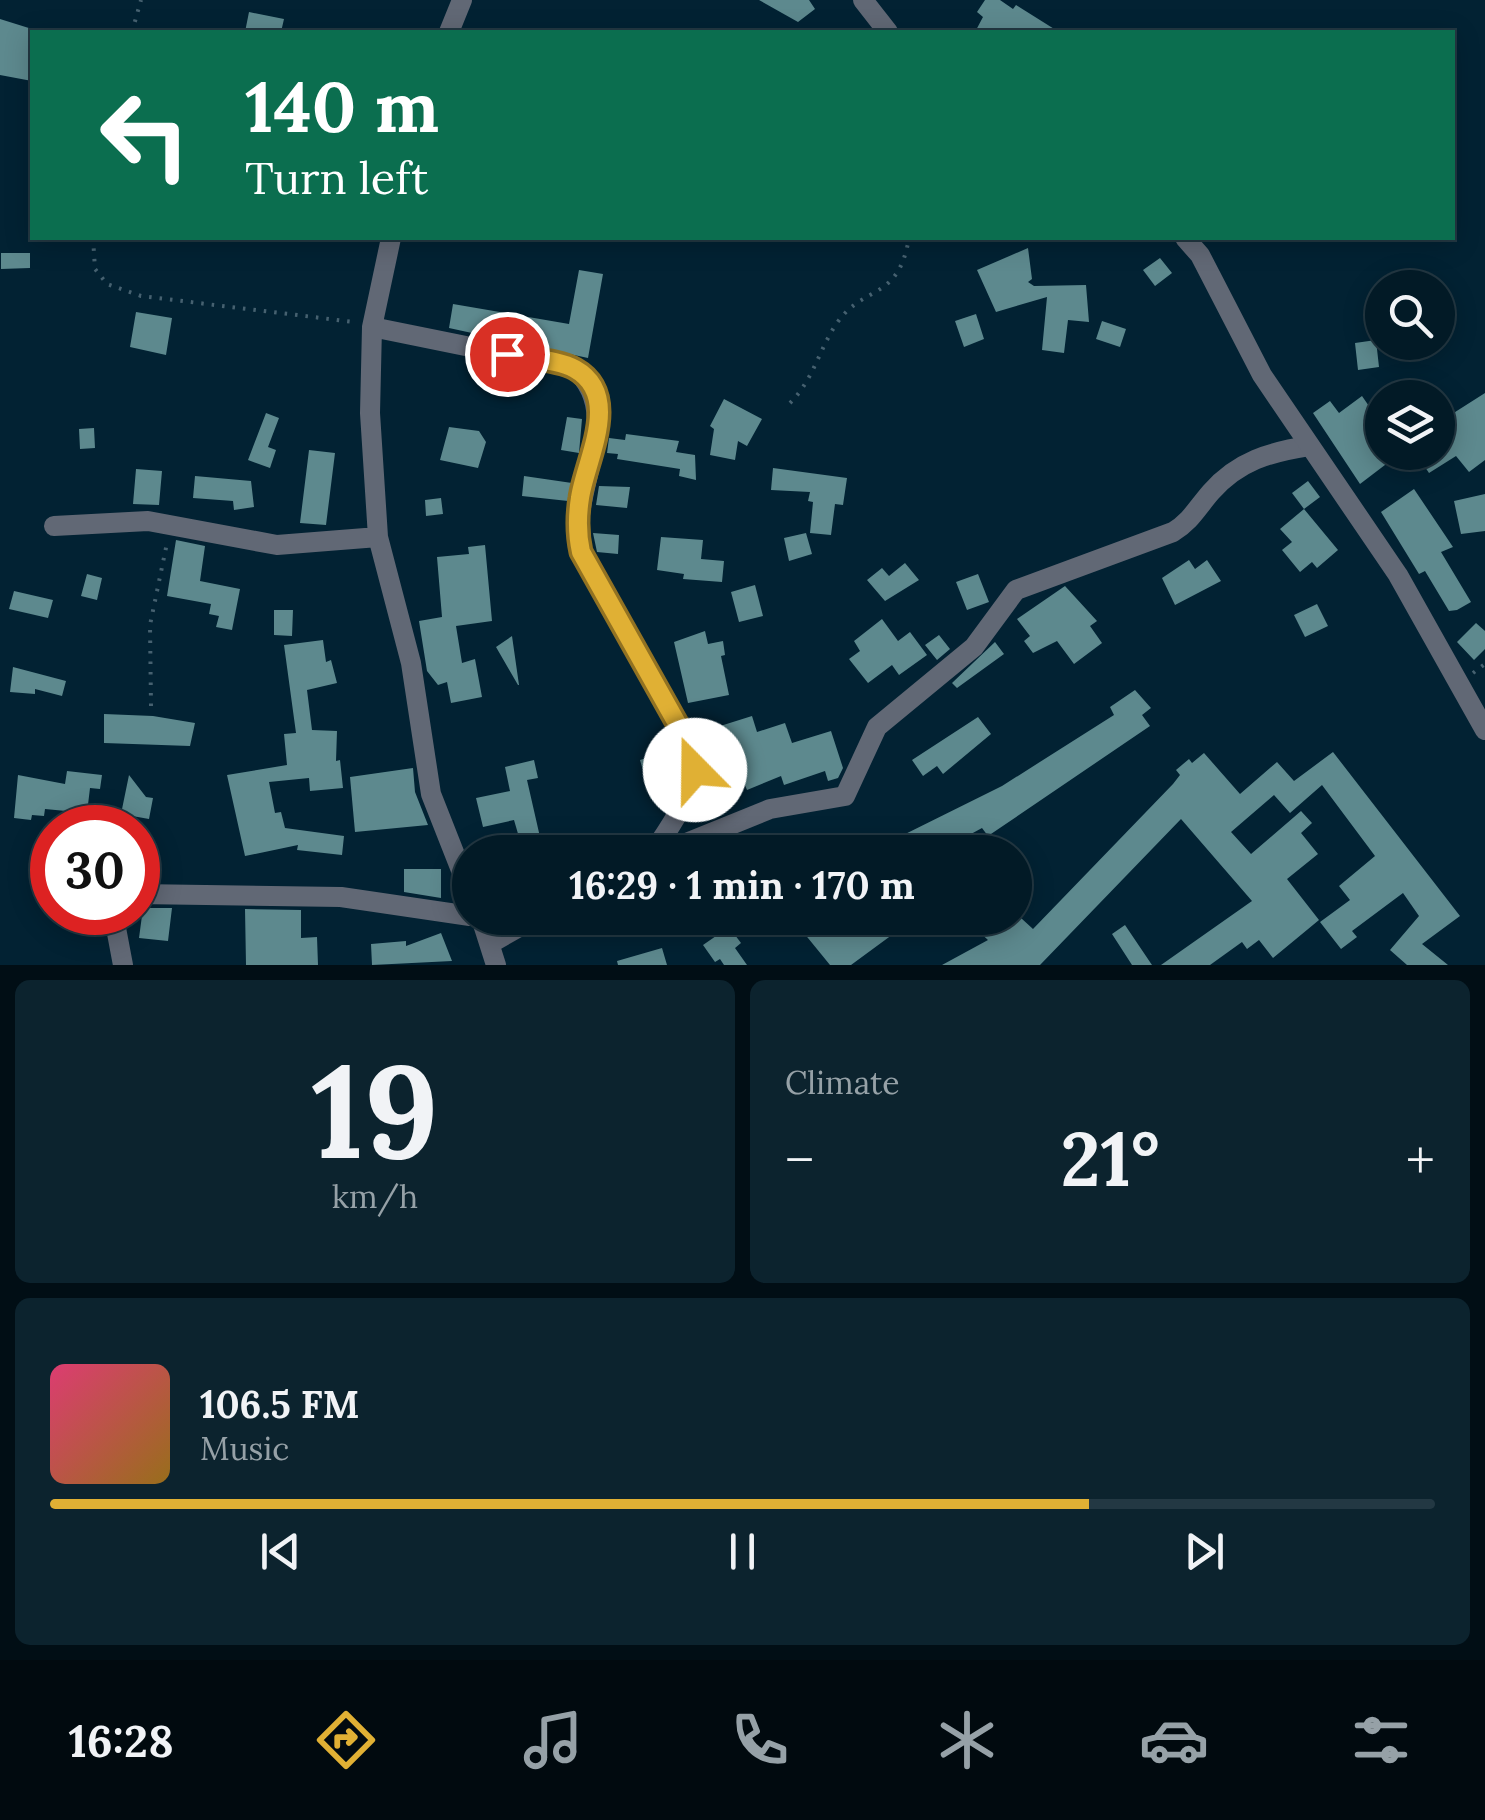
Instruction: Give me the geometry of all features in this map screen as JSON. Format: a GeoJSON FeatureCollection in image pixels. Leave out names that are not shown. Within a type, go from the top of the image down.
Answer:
{"type":"FeatureCollection","features":[{"type":"Feature","properties":{"kind":"street"},"geometry":{"type":"LineString","coordinates":[[450,30],[462,0]]}},
{"type":"Feature","properties":{"kind":"street"},"geometry":{"type":"LineString","coordinates":[[863,0],[886,30]]}},
{"type":"Feature","properties":{"kind":"street"},"geometry":{"type":"LineString","coordinates":[[390,240],[373,324],[370,413],[378,537],[411,663],[432,794],[452,846]]}},
{"type":"Feature","properties":{"kind":"street"},"geometry":{"type":"LineString","coordinates":[[1186,240],[1200,255],[1262,375],[1398,575],[1485,730]]}},
{"type":"Feature","properties":{"kind":"street"},"geometry":{"type":"LineString","coordinates":[[373,324],[574,368],[592,389],[600,416],[580,496],[577,534],[581,552],[692,750],[692,785],[663,835]]}},
{"type":"Feature","properties":{"kind":"street"},"geometry":{"type":"LineString","coordinates":[[706,835],[770,809],[846,796],[876,727],[974,647],[1016,590],[1172,532],[1189,522],[1209,494],[1232,472],[1268,452],[1309,446]]}},
{"type":"Feature","properties":{"kind":"street"},"geometry":{"type":"LineString","coordinates":[[54,526],[171,523],[276,544],[378,537]]}},
{"type":"Feature","properties":{"kind":"street"},"geometry":{"type":"LineString","coordinates":[[160,894],[342,897],[452,913]]}},
{"type":"Feature","properties":{"kind":"street"},"geometry":{"type":"LineString","coordinates":[[117,935],[123,965]]}},
{"type":"Feature","properties":{"kind":"street"},"geometry":{"type":"LineString","coordinates":[[487,935],[496,965]]}},
{"type":"Feature","properties":{"kind":"street"},"geometry":{"type":"LineString","coordinates":[[491,943],[505,935]]}},
{"type":"Feature","properties":{"kind":"path"},"geometry":{"type":"LineString","coordinates":[[133,30],[141,0]]}},
{"type":"Feature","properties":{"kind":"path"},"geometry":{"type":"LineString","coordinates":[[93,240],[95,270],[120,290],[331,322],[373,324]]}},
{"type":"Feature","properties":{"kind":"path"},"geometry":{"type":"LineString","coordinates":[[790,403],[808,383],[837,323],[864,298],[882,292],[905,261],[909,240]]}},
{"type":"Feature","properties":{"kind":"path"},"geometry":{"type":"LineString","coordinates":[[151,706],[150,625],[171,523]]}},
{"type":"Feature","properties":{"kind":"building"},"geometry":{"type":"Polygon","coordinates":[[[759,0],[809,0],[815,9],[798,22],[759,0]]]}},
{"type":"Feature","properties":{"kind":"building"},"geometry":{"type":"Polygon","coordinates":[[[985,0],[1000,0],[1013,9],[1016,5],[1056,30],[976,30],[983,17],[977,12],[985,0]]]}},
{"type":"Feature","properties":{"kind":"building"},"geometry":{"type":"Polygon","coordinates":[[[249,12],[284,19],[281,30],[245,30],[249,12]]]}},
{"type":"Feature","properties":{"kind":"building"},"geometry":{"type":"Polygon","coordinates":[[[0,19],[32,29],[30,81],[0,75],[0,19]]]}},
{"type":"Feature","properties":{"kind":"building"},"geometry":{"type":"Polygon","coordinates":[[[1028,248],[1032,279],[1028,282],[1034,286],[1086,285],[1089,322],[1068,320],[1064,353],[1042,350],[1047,297],[996,312],[977,270],[1028,248]]]}},
{"type":"Feature","properties":{"kind":"building"},"geometry":{"type":"Polygon","coordinates":[[[1,253],[30,253],[30,268],[1,269],[1,253]]]}},
{"type":"Feature","properties":{"kind":"building"},"geometry":{"type":"Polygon","coordinates":[[[1160,258],[1172,273],[1155,286],[1143,270],[1160,258]]]}},
{"type":"Feature","properties":{"kind":"building"},"geometry":{"type":"Polygon","coordinates":[[[579,270],[603,274],[588,358],[449,328],[453,304],[569,324],[579,270]]]}},
{"type":"Feature","properties":{"kind":"building"},"geometry":{"type":"Polygon","coordinates":[[[136,312],[172,318],[166,355],[130,347],[136,312]]]}},
{"type":"Feature","properties":{"kind":"building"},"geometry":{"type":"Polygon","coordinates":[[[976,314],[984,339],[964,347],[955,321],[976,314]]]}},
{"type":"Feature","properties":{"kind":"building"},"geometry":{"type":"Polygon","coordinates":[[[1102,321],[1126,329],[1120,347],[1096,339],[1102,321]]]}},
{"type":"Feature","properties":{"kind":"building"},"geometry":{"type":"Polygon","coordinates":[[[1365,342],[1365,360],[1378,360],[1379,367],[1358,370],[1355,343],[1365,342]]]}},
{"type":"Feature","properties":{"kind":"building"},"geometry":{"type":"Polygon","coordinates":[[[1485,393],[1485,460],[1469,472],[1456,456],[1455,412],[1485,393]]]}},
{"type":"Feature","properties":{"kind":"building"},"geometry":{"type":"Polygon","coordinates":[[[1362,396],[1365,400],[1365,470],[1378,470],[1360,484],[1313,413],[1330,401],[1339,413],[1362,396]]]}},
{"type":"Feature","properties":{"kind":"building"},"geometry":{"type":"Polygon","coordinates":[[[724,399],[762,419],[747,446],[738,441],[735,460],[710,455],[714,429],[710,426],[724,399]]]}},
{"type":"Feature","properties":{"kind":"building"},"geometry":{"type":"Polygon","coordinates":[[[266,413],[279,418],[268,447],[276,450],[270,468],[248,460],[266,413]]]}},
{"type":"Feature","properties":{"kind":"building"},"geometry":{"type":"Polygon","coordinates":[[[567,417],[582,419],[579,453],[561,450],[567,417]]]}},
{"type":"Feature","properties":{"kind":"building"},"geometry":{"type":"Polygon","coordinates":[[[449,427],[479,431],[486,442],[478,468],[440,460],[449,427]]]}},
{"type":"Feature","properties":{"kind":"building"},"geometry":{"type":"Polygon","coordinates":[[[94,428],[95,448],[80,449],[79,429],[94,428]]]}},
{"type":"Feature","properties":{"kind":"building"},"geometry":{"type":"Polygon","coordinates":[[[626,434],[679,441],[676,452],[695,455],[696,480],[679,476],[680,469],[617,459],[618,454],[607,453],[609,438],[625,440],[626,434]]]}},
{"type":"Feature","properties":{"kind":"building"},"geometry":{"type":"Polygon","coordinates":[[[309,450],[335,453],[326,525],[300,523],[309,450]]]}},
{"type":"Feature","properties":{"kind":"building"},"geometry":{"type":"Polygon","coordinates":[[[773,468],[847,478],[843,505],[835,504],[831,535],[810,533],[810,492],[771,490],[773,468]]]}},
{"type":"Feature","properties":{"kind":"building"},"geometry":{"type":"Polygon","coordinates":[[[136,469],[162,471],[159,505],[133,504],[136,469]]]}},
{"type":"Feature","properties":{"kind":"building"},"geometry":{"type":"Polygon","coordinates":[[[195,476],[251,481],[254,507],[234,510],[233,501],[193,498],[195,476]]]}},
{"type":"Feature","properties":{"kind":"building"},"geometry":{"type":"Polygon","coordinates":[[[524,476],[572,483],[568,501],[522,496],[524,476]]]}},
{"type":"Feature","properties":{"kind":"building"},"geometry":{"type":"Polygon","coordinates":[[[1308,481],[1320,497],[1304,509],[1292,493],[1308,481]]]}},
{"type":"Feature","properties":{"kind":"building"},"geometry":{"type":"Polygon","coordinates":[[[599,486],[630,487],[627,508],[596,505],[599,486]]]}},
{"type":"Feature","properties":{"kind":"building"},"geometry":{"type":"Polygon","coordinates":[[[1414,489],[1453,547],[1441,552],[1471,602],[1457,610],[1449,611],[1425,571],[1419,574],[1381,512],[1414,489]]]}},
{"type":"Feature","properties":{"kind":"building"},"geometry":{"type":"Polygon","coordinates":[[[1485,494],[1485,531],[1461,534],[1454,501],[1485,494]]]}},
{"type":"Feature","properties":{"kind":"building"},"geometry":{"type":"Polygon","coordinates":[[[441,498],[443,514],[426,516],[425,500],[441,498]]]}},
{"type":"Feature","properties":{"kind":"building"},"geometry":{"type":"Polygon","coordinates":[[[1304,509],[1338,550],[1317,568],[1312,562],[1300,572],[1282,550],[1292,542],[1280,529],[1304,509]]]}},
{"type":"Feature","properties":{"kind":"building"},"geometry":{"type":"Polygon","coordinates":[[[593,533],[619,535],[618,554],[597,552],[593,533]]]}},
{"type":"Feature","properties":{"kind":"building"},"geometry":{"type":"Polygon","coordinates":[[[806,533],[812,554],[789,561],[784,538],[806,533]]]}},
{"type":"Feature","properties":{"kind":"building"},"geometry":{"type":"Polygon","coordinates":[[[661,537],[703,540],[701,559],[724,561],[722,582],[683,579],[684,574],[657,570],[661,537]]]}},
{"type":"Feature","properties":{"kind":"building"},"geometry":{"type":"Polygon","coordinates":[[[176,540],[205,546],[200,581],[240,589],[232,630],[216,627],[219,616],[209,614],[211,604],[167,596],[176,540]]]}},
{"type":"Feature","properties":{"kind":"building"},"geometry":{"type":"Polygon","coordinates":[[[485,545],[492,621],[456,626],[462,663],[475,659],[482,697],[451,703],[447,682],[438,685],[427,671],[419,621],[442,617],[437,557],[469,554],[468,547],[485,545]]]}},
{"type":"Feature","properties":{"kind":"building"},"geometry":{"type":"Polygon","coordinates":[[[1189,560],[1195,569],[1207,560],[1221,581],[1175,605],[1162,578],[1189,560]]]}},
{"type":"Feature","properties":{"kind":"building"},"geometry":{"type":"Polygon","coordinates":[[[905,563],[919,580],[885,601],[867,580],[882,568],[889,576],[905,563]]]}},
{"type":"Feature","properties":{"kind":"building"},"geometry":{"type":"Polygon","coordinates":[[[87,574],[102,578],[97,600],[81,596],[87,574]]]}},
{"type":"Feature","properties":{"kind":"building"},"geometry":{"type":"Polygon","coordinates":[[[978,574],[989,602],[967,610],[956,582],[978,574]]]}},
{"type":"Feature","properties":{"kind":"building"},"geometry":{"type":"Polygon","coordinates":[[[755,585],[763,616],[739,622],[731,592],[755,585]]]}},
{"type":"Feature","properties":{"kind":"building"},"geometry":{"type":"Polygon","coordinates":[[[1065,586],[1097,621],[1090,626],[1102,643],[1074,664],[1057,641],[1033,653],[1024,641],[1030,636],[1017,619],[1065,586]]]}},
{"type":"Feature","properties":{"kind":"building"},"geometry":{"type":"Polygon","coordinates":[[[14,591],[53,600],[48,618],[9,609],[14,591]]]}},
{"type":"Feature","properties":{"kind":"building"},"geometry":{"type":"Polygon","coordinates":[[[1317,604],[1328,626],[1305,637],[1294,615],[1317,604]]]}},
{"type":"Feature","properties":{"kind":"building"},"geometry":{"type":"Polygon","coordinates":[[[274,610],[293,610],[292,636],[274,635],[274,610]]]}},
{"type":"Feature","properties":{"kind":"building"},"geometry":{"type":"Polygon","coordinates":[[[882,619],[898,641],[910,632],[927,655],[899,675],[892,665],[868,683],[849,659],[860,651],[854,641],[882,619]]]}},
{"type":"Feature","properties":{"kind":"building"},"geometry":{"type":"Polygon","coordinates":[[[1476,623],[1485,631],[1485,649],[1474,660],[1457,642],[1476,623]]]}},
{"type":"Feature","properties":{"kind":"building"},"geometry":{"type":"Polygon","coordinates":[[[705,631],[708,644],[723,641],[725,655],[721,656],[729,695],[688,703],[674,642],[705,631]]]}},
{"type":"Feature","properties":{"kind":"building"},"geometry":{"type":"Polygon","coordinates":[[[939,635],[950,649],[937,660],[925,645],[939,635]]]}},
{"type":"Feature","properties":{"kind":"building"},"geometry":{"type":"Polygon","coordinates":[[[512,636],[519,685],[496,647],[512,636]]]}},
{"type":"Feature","properties":{"kind":"building"},"geometry":{"type":"Polygon","coordinates":[[[323,640],[326,662],[331,660],[337,683],[307,690],[312,730],[337,731],[336,761],[340,760],[343,788],[310,791],[309,778],[269,782],[275,813],[281,812],[285,828],[344,836],[342,855],[297,850],[298,845],[245,856],[227,775],[287,765],[284,734],[296,733],[284,645],[323,640]]]}},
{"type":"Feature","properties":{"kind":"building"},"geometry":{"type":"Polygon","coordinates":[[[995,642],[1004,654],[957,688],[952,683],[995,642]]]}},
{"type":"Feature","properties":{"kind":"building"},"geometry":{"type":"Polygon","coordinates":[[[13,667],[66,681],[62,696],[35,689],[35,694],[10,692],[13,667]]]}},
{"type":"Feature","properties":{"kind":"building"},"geometry":{"type":"Polygon","coordinates":[[[1135,690],[1151,708],[1142,715],[1150,726],[989,835],[982,828],[969,835],[903,835],[1002,786],[1114,715],[1110,707],[1135,690]]]}},
{"type":"Feature","properties":{"kind":"building"},"geometry":{"type":"Polygon","coordinates":[[[104,714],[195,723],[190,746],[104,743],[104,714]]]}},
{"type":"Feature","properties":{"kind":"building"},"geometry":{"type":"Polygon","coordinates":[[[752,716],[757,732],[785,723],[792,743],[831,731],[843,768],[838,778],[828,781],[825,771],[784,785],[781,776],[747,790],[736,763],[723,767],[717,727],[752,716]]]}},
{"type":"Feature","properties":{"kind":"building"},"geometry":{"type":"Polygon","coordinates":[[[978,717],[991,734],[943,774],[937,766],[923,776],[912,760],[978,717]]]}},
{"type":"Feature","properties":{"kind":"building"},"geometry":{"type":"Polygon","coordinates":[[[672,750],[678,771],[673,792],[651,799],[640,760],[672,750]]]}},
{"type":"Feature","properties":{"kind":"building"},"geometry":{"type":"Polygon","coordinates":[[[1333,752],[1460,916],[1422,944],[1448,965],[1407,965],[1390,950],[1419,916],[1403,893],[1352,931],[1357,937],[1341,949],[1320,922],[1350,900],[1339,886],[1375,856],[1322,785],[1290,813],[1274,795],[1231,832],[1251,854],[1301,811],[1312,823],[1301,833],[1318,854],[1287,879],[1319,920],[1273,958],[1259,940],[1247,949],[1242,942],[1210,965],[1161,965],[1252,901],[1181,819],[1040,965],[942,965],[988,940],[983,935],[1032,935],[1032,928],[1173,784],[1180,775],[1176,770],[1189,759],[1192,763],[1204,753],[1240,794],[1277,762],[1294,781],[1333,752]]]}},
{"type":"Feature","properties":{"kind":"building"},"geometry":{"type":"Polygon","coordinates":[[[534,760],[538,778],[527,780],[540,835],[518,835],[514,820],[483,827],[476,798],[510,791],[505,767],[534,760]]]}},
{"type":"Feature","properties":{"kind":"building"},"geometry":{"type":"Polygon","coordinates":[[[413,768],[415,792],[428,825],[355,832],[350,777],[413,768]]]}},
{"type":"Feature","properties":{"kind":"building"},"geometry":{"type":"Polygon","coordinates":[[[67,771],[102,775],[100,789],[90,788],[88,805],[30,805],[30,820],[14,818],[18,775],[65,784],[67,771]]]}},
{"type":"Feature","properties":{"kind":"building"},"geometry":{"type":"Polygon","coordinates":[[[129,775],[146,797],[153,798],[152,805],[123,805],[129,775]]]}},
{"type":"Feature","properties":{"kind":"building"},"geometry":{"type":"Polygon","coordinates":[[[404,869],[441,869],[441,898],[404,892],[404,869]]]}},
{"type":"Feature","properties":{"kind":"building"},"geometry":{"type":"Polygon","coordinates":[[[160,908],[172,908],[168,941],[139,938],[160,935],[160,908]]]}},
{"type":"Feature","properties":{"kind":"building"},"geometry":{"type":"Polygon","coordinates":[[[245,909],[301,910],[301,938],[317,937],[318,965],[246,965],[245,909]]]}},
{"type":"Feature","properties":{"kind":"building"},"geometry":{"type":"Polygon","coordinates":[[[1125,925],[1152,965],[1132,965],[1112,934],[1125,925]]]}},
{"type":"Feature","properties":{"kind":"building"},"geometry":{"type":"Polygon","coordinates":[[[441,933],[452,961],[372,965],[371,944],[406,941],[406,946],[441,933]]]}},
{"type":"Feature","properties":{"kind":"building"},"geometry":{"type":"Polygon","coordinates":[[[717,935],[735,935],[741,943],[735,948],[747,965],[724,965],[720,959],[715,962],[703,945],[717,935]]]}},
{"type":"Feature","properties":{"kind":"building"},"geometry":{"type":"Polygon","coordinates":[[[806,935],[892,935],[851,965],[830,965],[806,935]]]}},
{"type":"Feature","properties":{"kind":"building"},"geometry":{"type":"Polygon","coordinates":[[[662,948],[667,965],[618,965],[617,961],[662,948]]]}},
{"type":"Feature","properties":{"kind":"route"},"geometry":{"type":"LineString","coordinates":[[507,354],[574,368],[585,378],[598,402],[600,416],[580,496],[577,534],[581,552],[692,750],[695,770]]}}]}
